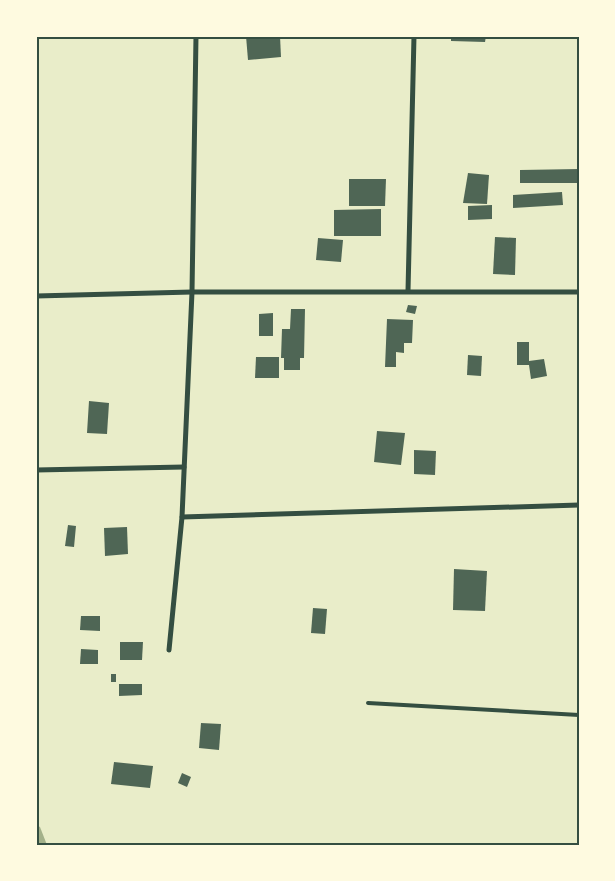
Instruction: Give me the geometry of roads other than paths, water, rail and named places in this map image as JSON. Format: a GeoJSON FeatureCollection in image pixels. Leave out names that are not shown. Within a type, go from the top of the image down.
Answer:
{"type":"FeatureCollection","features":[{"type":"Feature","properties":{"kind":"street"},"geometry":{"type":"LineString","coordinates":[[169,650],[182,517],[192,292],[196,36]]}},
{"type":"Feature","properties":{"kind":"street"},"geometry":{"type":"LineString","coordinates":[[408,291],[414,36]]}},
{"type":"Feature","properties":{"kind":"street"},"geometry":{"type":"LineString","coordinates":[[36,296],[192,292],[579,292]]}},
{"type":"Feature","properties":{"kind":"street"},"geometry":{"type":"LineString","coordinates":[[36,470],[184,467]]}},
{"type":"Feature","properties":{"kind":"street"},"geometry":{"type":"LineString","coordinates":[[182,517],[579,505]]}},
{"type":"Feature","properties":{"kind":"lane"},"geometry":{"type":"LineString","coordinates":[[368,703],[579,715]]}}]}
